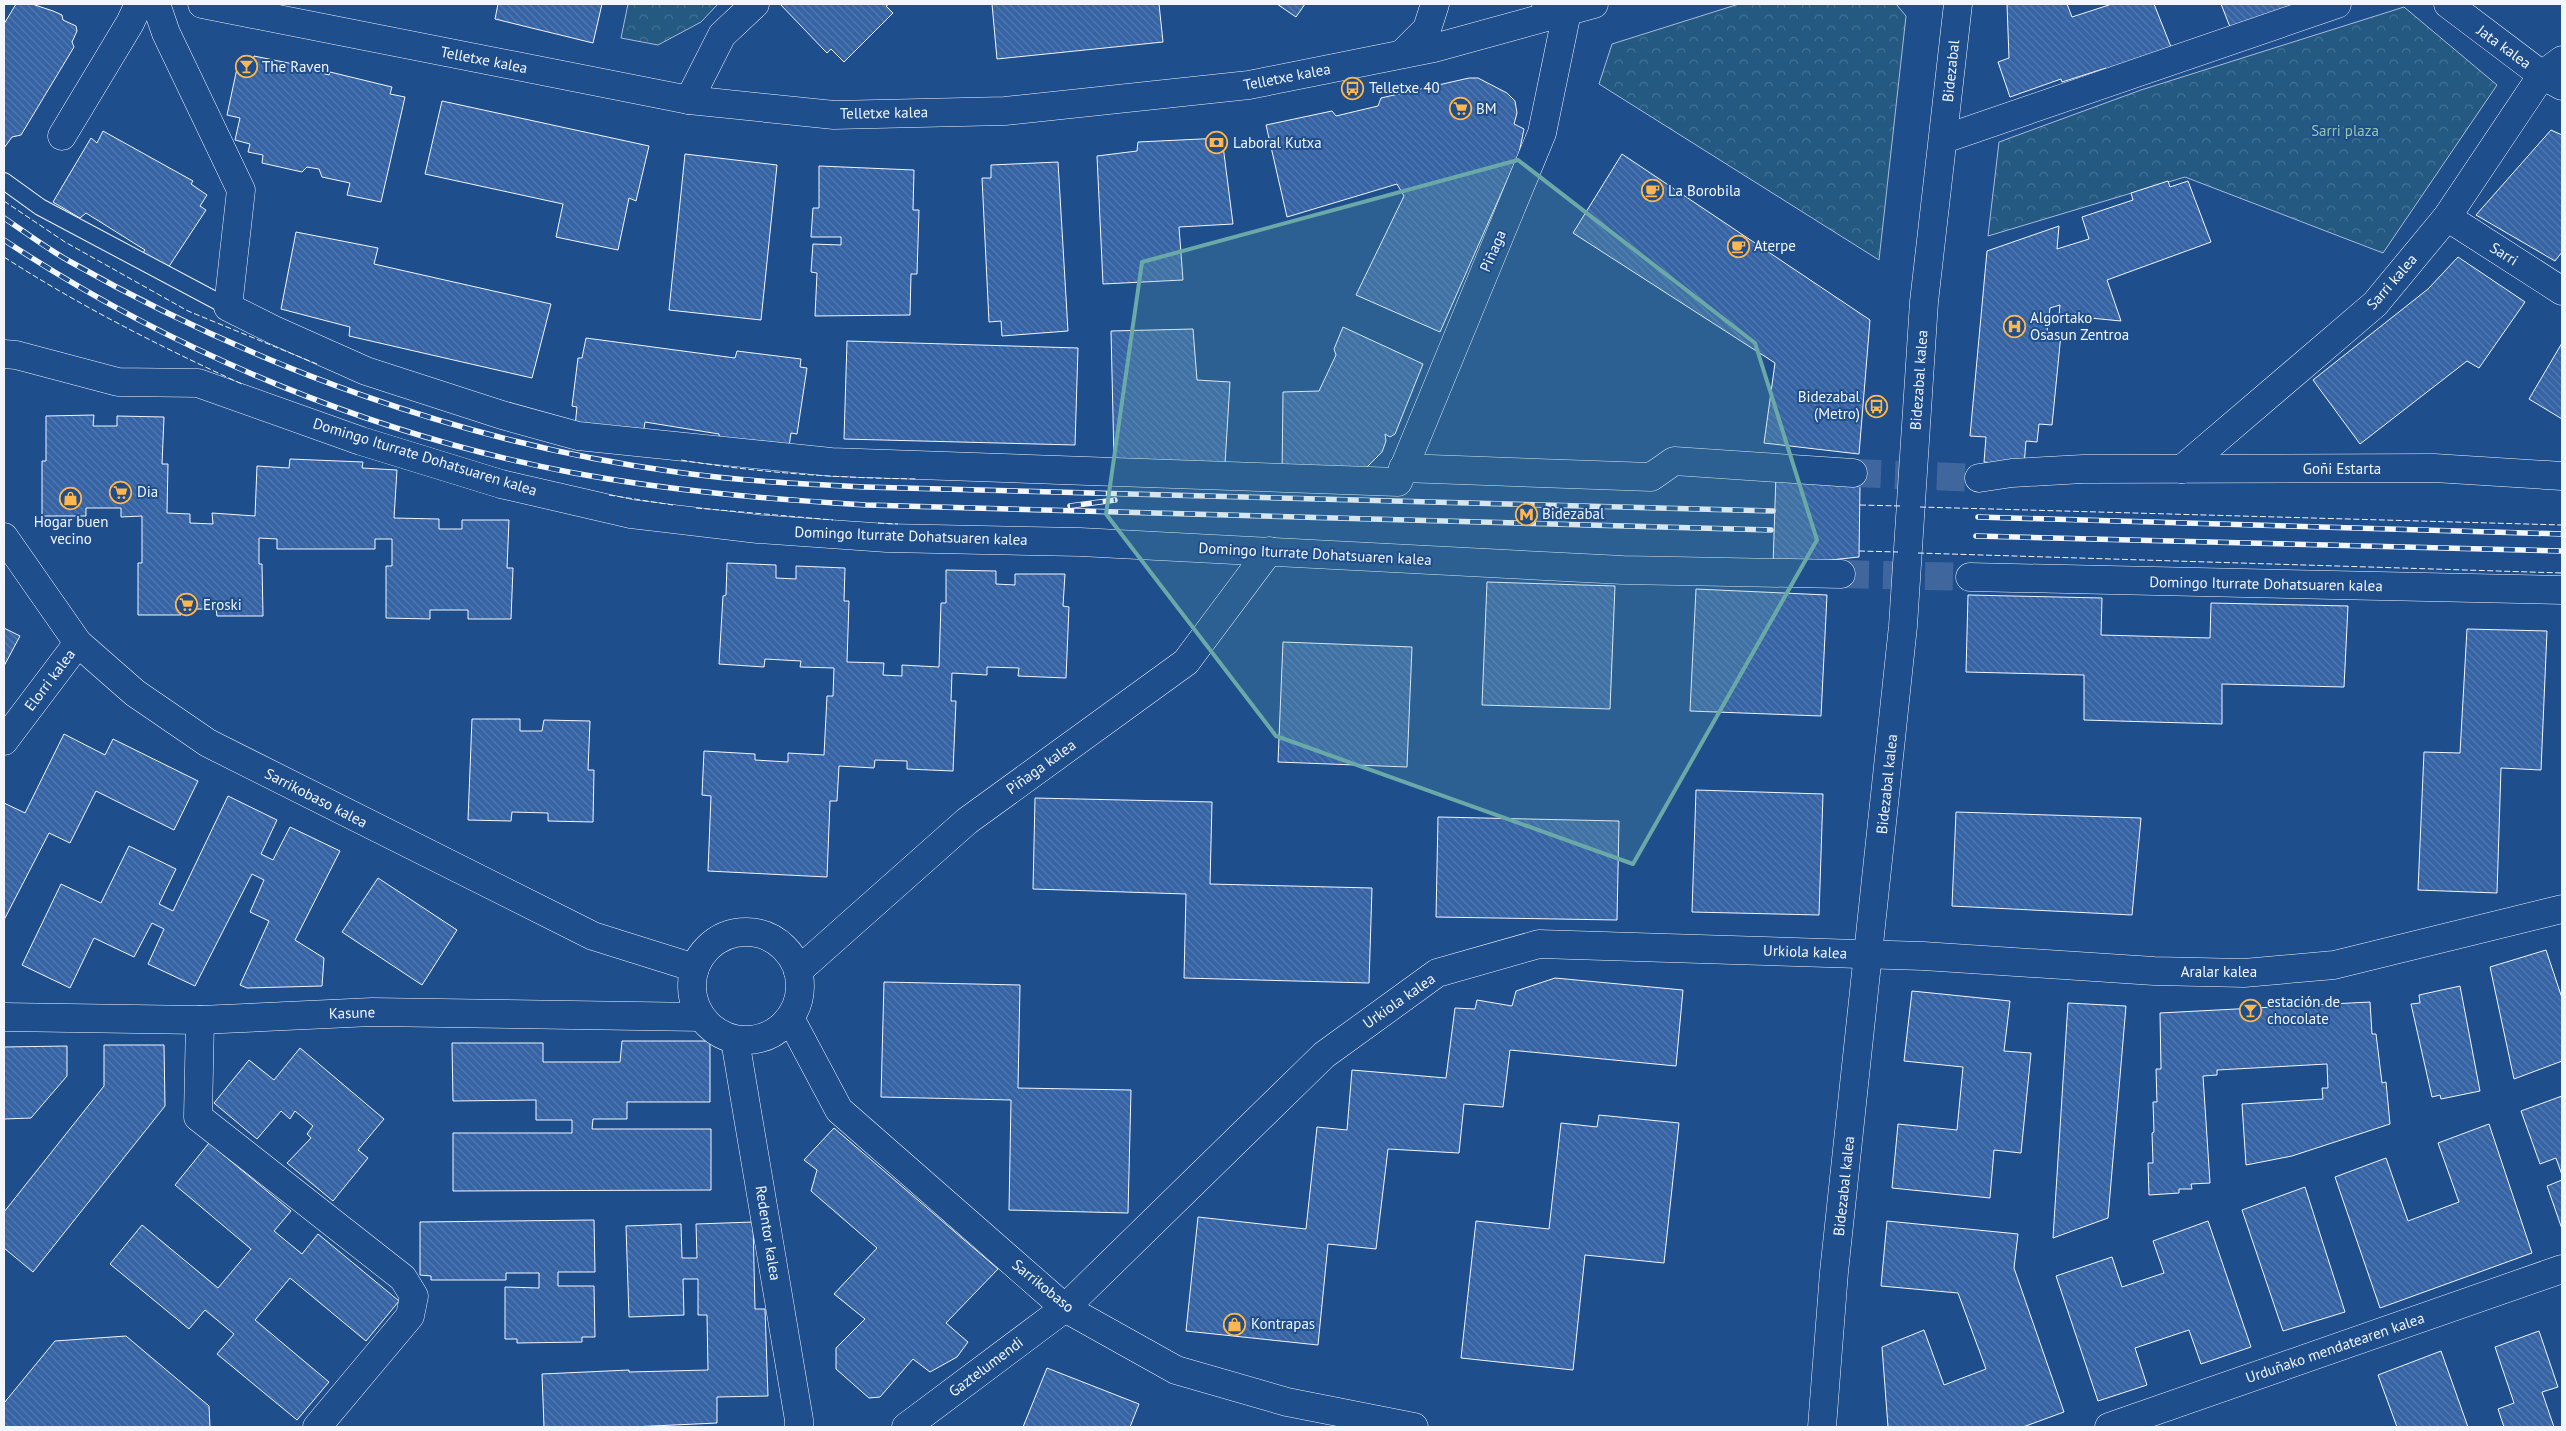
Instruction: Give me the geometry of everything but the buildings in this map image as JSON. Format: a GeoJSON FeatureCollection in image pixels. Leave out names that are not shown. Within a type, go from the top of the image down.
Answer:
{"type":"FeatureCollection","features":[{"type":"Feature","properties":{"kind":"street"},"geometry":{"type":"LineString","coordinates":[[62,136],[130,23],[139,4]]}},
{"type":"Feature","properties":{"kind":"street"},"geometry":{"type":"LineString","coordinates":[[156,4],[166,33],[241,190],[228,307],[274,330],[366,371],[502,415],[578,436],[831,462],[1400,475],[1651,477],[1674,461],[1853,473]]}},
{"type":"Feature","properties":{"kind":"street","name":"Telletxe kalea"},"geometry":{"type":"LineString","coordinates":[[202,4],[689,100],[834,115],[1005,111],[1249,85],[1434,48],[1556,8],[1594,4]]}},
{"type":"Feature","properties":{"kind":"street"},"geometry":{"type":"LineString","coordinates":[[689,100],[722,35],[755,4]]}},
{"type":"Feature","properties":{"kind":"street"},"geometry":{"type":"LineString","coordinates":[[1402,54],[1427,29],[1435,4]]}},
{"type":"Feature","properties":{"kind":"street","name":"Bidezabal"},"geometry":{"type":"LineString","coordinates":[[1944,139],[1958,4]]}},
{"type":"Feature","properties":{"kind":"street"},"geometry":{"type":"LineString","coordinates":[[1944,139],[2337,4]]}},
{"type":"Feature","properties":{"kind":"street","name":"Jata kalea"},"geometry":{"type":"LineString","coordinates":[[2448,4],[2556,74]]}},
{"type":"Feature","properties":{"kind":"street","name":"Piñaga"},"geometry":{"type":"LineString","coordinates":[[1400,475],[1542,133],[1556,8]]}},
{"type":"Feature","properties":{"kind":"street","name":"Sarri kalea"},"geometry":{"type":"LineString","coordinates":[[2182,470],[2375,304],[2447,217],[2556,74]]}},
{"type":"Feature","properties":{"kind":"street","name":"Bidezabal kalea"},"geometry":{"type":"LineString","coordinates":[[1822,1427],[1834,1272],[1903,626],[1924,302],[1944,139]]}},
{"type":"Feature","properties":{"kind":"street","name":"Sarri"},"geometry":{"type":"LineString","coordinates":[[2447,217],[2562,291]]}},
{"type":"Feature","properties":{"kind":"street","name":"Domingo Iturrate Dohatsuaren kalea"},"geometry":{"type":"LineString","coordinates":[[4,354],[16,354],[118,382],[198,383],[361,441],[454,470],[501,484],[631,514],[758,529],[887,538],[1080,542],[1623,570],[1841,574]]}},
{"type":"Feature","properties":{"kind":"street","name":"Goñi Estarta"},"geometry":{"type":"LineString","coordinates":[[1978,478],[2012,473],[2121,470],[2434,468],[2562,476]]}},
{"type":"Feature","properties":{"kind":"street","name":"Sarrikobaso kalea"},"geometry":{"type":"LineString","coordinates":[[4,537],[78,643],[135,693],[208,743],[593,936],[695,968]]}},
{"type":"Feature","properties":{"kind":"street","name":"Piñaga kalea"},"geometry":{"type":"LineString","coordinates":[[798,972],[967,821],[1186,662],[1269,551]]}},
{"type":"Feature","properties":{"kind":"street","name":"Domingo Iturrate Dohatsuaren kalea"},"geometry":{"type":"LineString","coordinates":[[1970,578],[2562,590]]}},
{"type":"Feature","properties":{"kind":"street","name":"Elorri kalea"},"geometry":{"type":"LineString","coordinates":[[4,741],[78,643]]}},
{"type":"Feature","properties":{"kind":"street","name":"Aralar kalea"},"geometry":{"type":"LineString","coordinates":[[1869,954],[2154,971],[2244,973],[2334,965],[2562,910]]}},
{"type":"Feature","properties":{"kind":"street"},"geometry":{"type":"LineString","coordinates":[[749,932],[768,936],[788,952],[798,972],[800,982],[798,1001],[790,1018],[773,1034],[760,1039],[735,1040],[715,1031],[701,1018],[692,986],[695,968],[704,952],[719,939],[730,934],[749,932]]}},
{"type":"Feature","properties":{"kind":"street","name":"Urkiola kalea"},"geometry":{"type":"LineString","coordinates":[[1065,1308],[1324,1055],[1437,974],[1538,944],[1869,954]]}},
{"type":"Feature","properties":{"kind":"street","name":"Kasune"},"geometry":{"type":"LineString","coordinates":[[4,1017],[200,1020],[372,1012],[701,1018]]}},
{"type":"Feature","properties":{"kind":"street","name":"Sarrikobaso"},"geometry":{"type":"LineString","coordinates":[[790,1018],[839,1110],[1065,1308],[1176,1370],[1287,1402],[1414,1427]]}},
{"type":"Feature","properties":{"kind":"street"},"geometry":{"type":"LineString","coordinates":[[200,1020],[198,1117],[403,1278],[414,1296],[410,1316],[317,1427]]}},
{"type":"Feature","properties":{"kind":"street","name":"Redentor kalea"},"geometry":{"type":"LineString","coordinates":[[735,1040],[799,1420],[798,1427]]}},
{"type":"Feature","properties":{"kind":"street","name":"Urduñako mendatearen kalea"},"geometry":{"type":"LineString","coordinates":[[2108,1427],[2562,1268]]}},
{"type":"Feature","properties":{"kind":"street","name":"Gaztelumendi"},"geometry":{"type":"LineString","coordinates":[[906,1427],[1065,1308]]}},
{"type":"Feature","properties":{"kind":"lane"},"geometry":{"type":"LineString","coordinates":[[4,181],[40,207],[228,307]]}},
{"type":"Feature","properties":{"kind":"highlighted area"},"geometry":{"type":"Polygon","coordinates":[[[1518,160],[1755,343],[1817,540],[1633,864],[1276,736],[1106,514],[1142,262],[1518,160]]]}},
{"type":"Feature","properties":{"kind":"green space"},"geometry":{"type":"Polygon","coordinates":[[[628,4],[718,4],[701,22],[658,45],[621,38],[628,4]]]}},
{"type":"Feature","properties":{"kind":"green space"},"geometry":{"type":"Polygon","coordinates":[[[1739,4],[1896,4],[1906,16],[1879,260],[1599,84],[1612,44],[1739,4]]]}},
{"type":"Feature","properties":{"kind":"green space","name":"Sarri plaza"},"geometry":{"type":"Polygon","coordinates":[[[2404,7],[2497,85],[2383,253],[2185,177],[1988,236],[1999,142],[2141,90],[2404,7]]]}},
{"type":"Feature","properties":{"kind":"tunnel"},"geometry":{"type":"LineString","coordinates":[[1853,473],[1979,478]]}},
{"type":"Feature","properties":{"kind":"tunnel"},"geometry":{"type":"LineString","coordinates":[[1841,574],[1970,577]]}},
{"type":"Feature","properties":{"kind":"railway"},"geometry":{"type":"LineString","coordinates":[[4,218],[60,256],[140,299],[213,335],[287,367],[363,395],[440,420],[518,442],[596,459],[723,478],[864,487],[1773,511]]}},
{"type":"Feature","properties":{"kind":"railway"},"geometry":{"type":"LineString","coordinates":[[4,240],[69,281],[137,319],[277,385],[350,412],[424,436],[499,457],[610,479],[719,494],[866,505],[1771,530]]}},
{"type":"Feature","properties":{"kind":"railway"},"geometry":{"type":"LineString","coordinates":[[1070,506],[1115,500]]}},
{"type":"Feature","properties":{"kind":"railway"},"geometry":{"type":"LineString","coordinates":[[1978,517],[2562,534]]}},
{"type":"Feature","properties":{"kind":"railway"},"geometry":{"type":"LineString","coordinates":[[1976,536],[2562,551]]}},
{"type":"Feature","properties":{"kind":"fence"},"geometry":{"type":"LineString","coordinates":[[4,201],[65,242],[188,311],[317,364]]}},
{"type":"Feature","properties":{"kind":"fence"},"geometry":{"type":"LineString","coordinates":[[4,257],[121,325],[244,385]]}},
{"type":"Feature","properties":{"kind":"fence"},"geometry":{"type":"LineString","coordinates":[[681,460],[799,474],[918,479]]}},
{"type":"Feature","properties":{"kind":"fence"},"geometry":{"type":"LineString","coordinates":[[609,495],[673,505]]}},
{"type":"Feature","properties":{"kind":"fence"},"geometry":{"type":"LineString","coordinates":[[1860,505],[1900,506]]}},
{"type":"Feature","properties":{"kind":"fence"},"geometry":{"type":"LineString","coordinates":[[1920,507],[2562,525]]}},
{"type":"Feature","properties":{"kind":"fence"},"geometry":{"type":"LineString","coordinates":[[696,508],[833,520]]}},
{"type":"Feature","properties":{"kind":"fence"},"geometry":{"type":"LineString","coordinates":[[878,523],[898,524]]}},
{"type":"Feature","properties":{"kind":"fence"},"geometry":{"type":"LineString","coordinates":[[1859,551],[1898,552]]}},
{"type":"Feature","properties":{"kind":"fence"},"geometry":{"type":"LineString","coordinates":[[1918,553],[2562,573]]}},
{"type":"Feature","properties":{"kind":"place","name":"The Raven"},"geometry":{"type":"Point","coordinates":[246,67]}},
{"type":"Feature","properties":{"kind":"place","name":"Telletxe 40"},"geometry":{"type":"Point","coordinates":[1353,88]}},
{"type":"Feature","properties":{"kind":"place","name":"BM"},"geometry":{"type":"Point","coordinates":[1460,109]}},
{"type":"Feature","properties":{"kind":"place","name":"Laboral Kutxa"},"geometry":{"type":"Point","coordinates":[1217,143]}},
{"type":"Feature","properties":{"kind":"place","name":"La Borobila"},"geometry":{"type":"Point","coordinates":[1652,191]}},
{"type":"Feature","properties":{"kind":"place","name":"Aterpe"},"geometry":{"type":"Point","coordinates":[1738,246]}},
{"type":"Feature","properties":{"kind":"place","name":"Algortako Osasun Zentroa"},"geometry":{"type":"Point","coordinates":[2014,327]}},
{"type":"Feature","properties":{"kind":"place","name":"Bidezabal (Metro)"},"geometry":{"type":"Point","coordinates":[1876,406]}},
{"type":"Feature","properties":{"kind":"place","name":"Dia"},"geometry":{"type":"Point","coordinates":[121,492]}},
{"type":"Feature","properties":{"kind":"place","name":"Hogar buen vecino"},"geometry":{"type":"Point","coordinates":[71,499]}},
{"type":"Feature","properties":{"kind":"place","name":"Bidezabal"},"geometry":{"type":"Point","coordinates":[1526,514]}},
{"type":"Feature","properties":{"kind":"place","name":"Eroski"},"geometry":{"type":"Point","coordinates":[187,605]}},
{"type":"Feature","properties":{"kind":"place","name":"estación de chocolate"},"geometry":{"type":"Point","coordinates":[2251,1011]}},
{"type":"Feature","properties":{"kind":"place","name":"Kontrapas"},"geometry":{"type":"Point","coordinates":[1235,1324]}}]}
